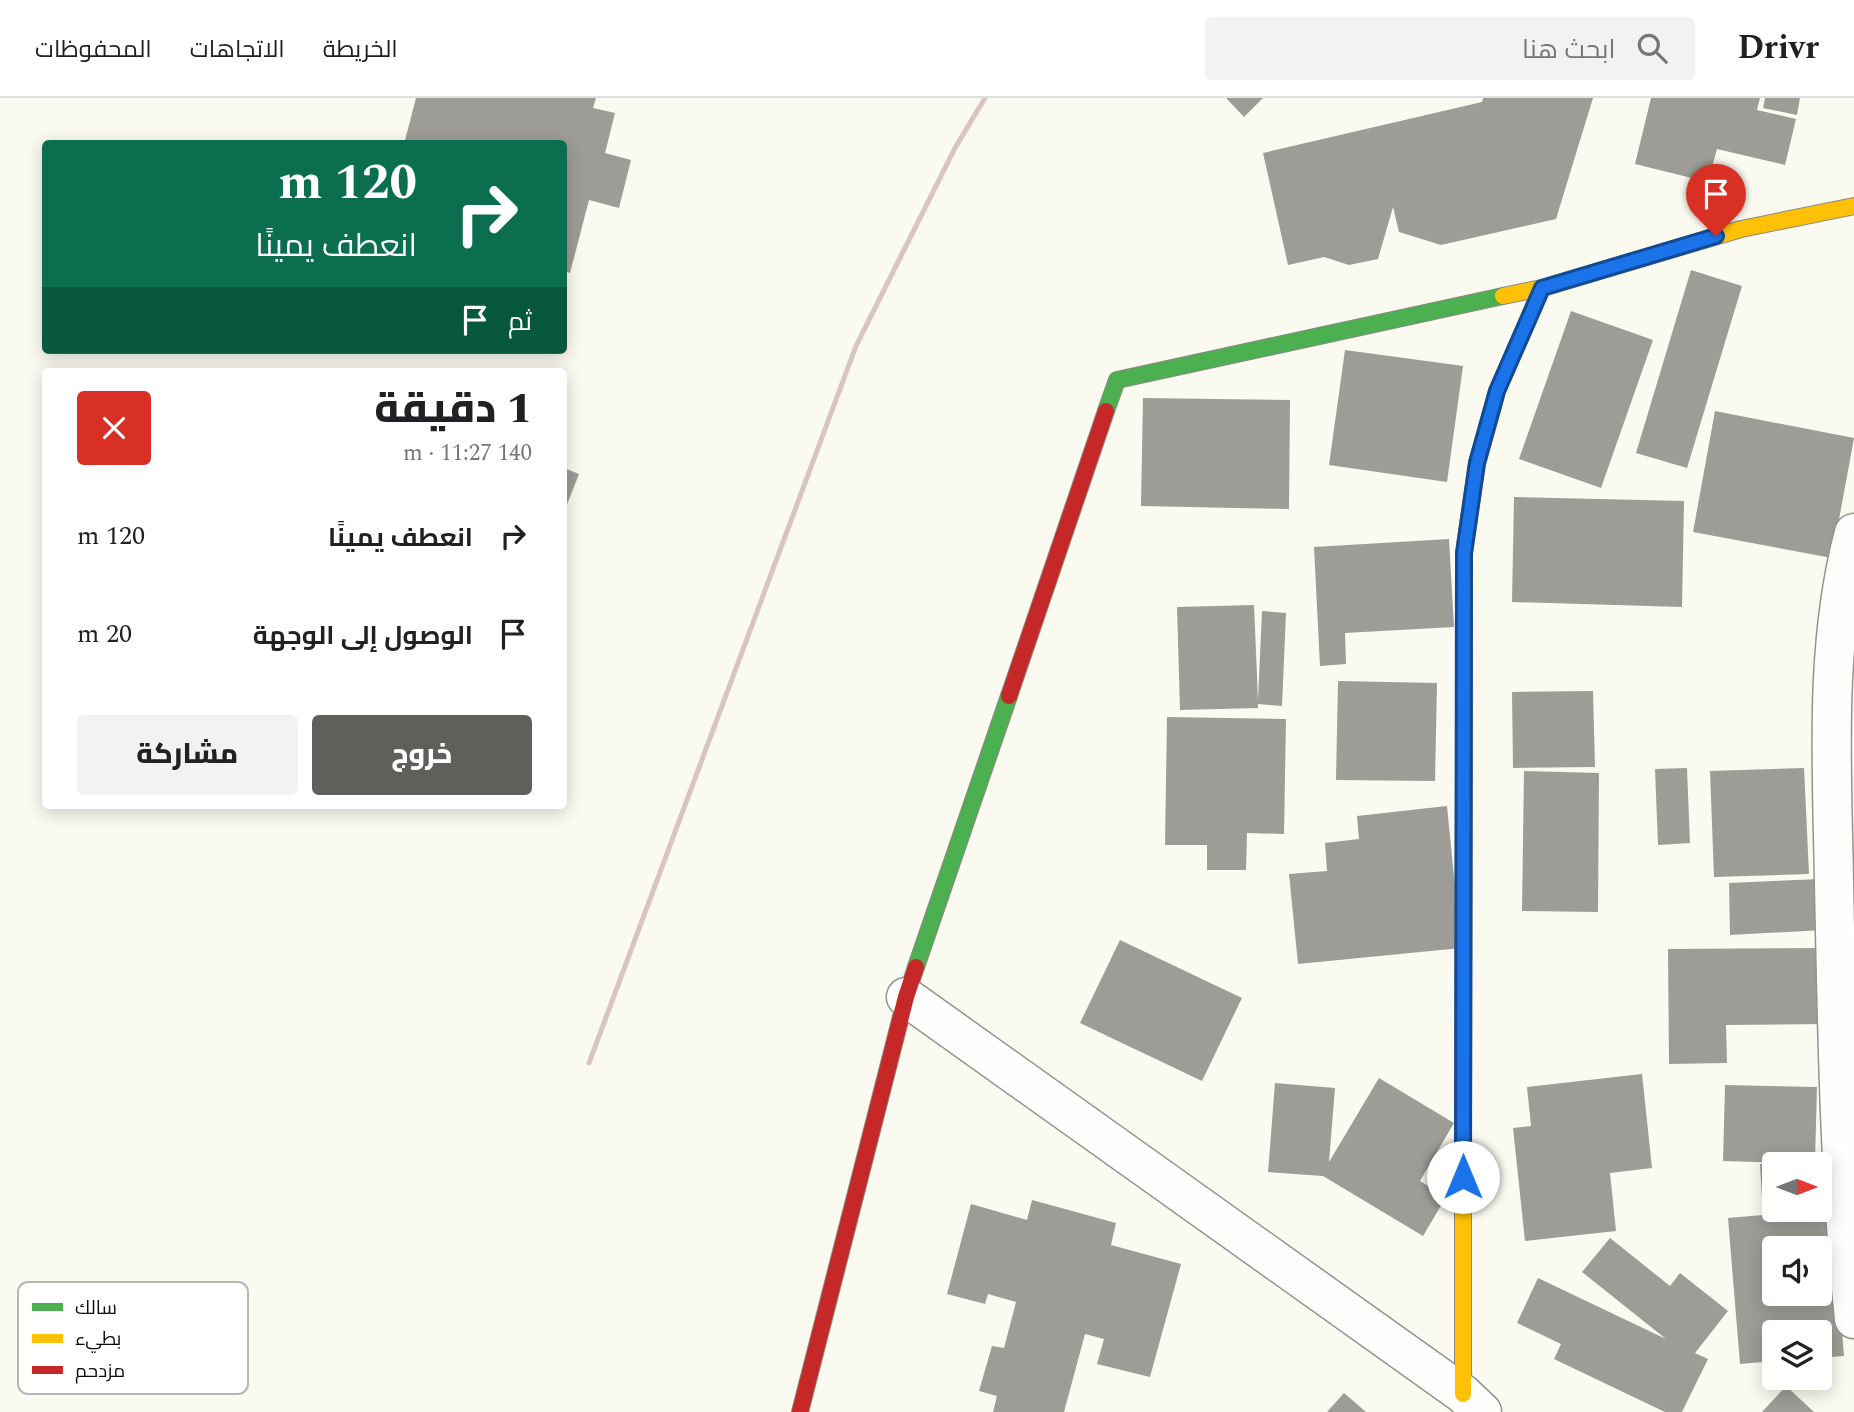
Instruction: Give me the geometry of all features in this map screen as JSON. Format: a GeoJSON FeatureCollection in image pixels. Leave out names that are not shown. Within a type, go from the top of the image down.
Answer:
{"type":"FeatureCollection","features":[{"type":"Feature","properties":{"kind":"street"},"geometry":{"type":"LineString","coordinates":[[800,1412],[906,997],[1117,380],[1542,288],[1741,229],[1854,206]]}},
{"type":"Feature","properties":{"kind":"street"},"geometry":{"type":"LineString","coordinates":[[1472,1403],[1464,553],[1477,463],[1497,391],[1542,288]]}},
{"type":"Feature","properties":{"kind":"street"},"geometry":{"type":"LineString","coordinates":[[1854,533],[1835,643],[1832,733],[1838,1092],[1854,1319]]}},
{"type":"Feature","properties":{"kind":"street"},"geometry":{"type":"LineString","coordinates":[[906,997],[1472,1403]]}},
{"type":"Feature","properties":{"kind":"building"},"geometry":{"type":"Polygon","coordinates":[[[416,98],[596,98],[593,108],[615,113],[605,153],[631,160],[619,208],[589,200],[570,273],[567,272],[567,140],[405,140],[416,98]]]}},
{"type":"Feature","properties":{"kind":"building"},"geometry":{"type":"Polygon","coordinates":[[[1226,98],[1263,98],[1244,117],[1226,98]]]}},
{"type":"Feature","properties":{"kind":"building"},"geometry":{"type":"Polygon","coordinates":[[[1483,98],[1593,98],[1556,219],[1441,245],[1399,232],[1393,207],[1378,259],[1349,265],[1324,257],[1288,265],[1263,153],[1482,102],[1483,98]]]}},
{"type":"Feature","properties":{"kind":"building"},"geometry":{"type":"Polygon","coordinates":[[[1651,98],[1760,98],[1757,110],[1796,119],[1785,165],[1717,149],[1708,182],[1635,164],[1651,98]]]}},
{"type":"Feature","properties":{"kind":"building"},"geometry":{"type":"Polygon","coordinates":[[[1765,98],[1800,98],[1797,115],[1763,108],[1765,98]]]}},
{"type":"Feature","properties":{"kind":"building"},"geometry":{"type":"Polygon","coordinates":[[[1691,270],[1742,286],[1687,468],[1636,453],[1691,270]]]}},
{"type":"Feature","properties":{"kind":"building"},"geometry":{"type":"Polygon","coordinates":[[[1571,311],[1653,340],[1601,488],[1519,459],[1571,311]]]}},
{"type":"Feature","properties":{"kind":"building"},"geometry":{"type":"Polygon","coordinates":[[[1345,350],[1463,366],[1447,482],[1329,465],[1345,350]]]}},
{"type":"Feature","properties":{"kind":"building"},"geometry":{"type":"Polygon","coordinates":[[[1143,398],[1290,400],[1289,509],[1141,506],[1143,398]]]}},
{"type":"Feature","properties":{"kind":"building"},"geometry":{"type":"Polygon","coordinates":[[[1715,411],[1854,438],[1832,558],[1693,532],[1715,411]]]}},
{"type":"Feature","properties":{"kind":"building"},"geometry":{"type":"Polygon","coordinates":[[[567,469],[579,474],[567,504],[567,469]]]}},
{"type":"Feature","properties":{"kind":"building"},"geometry":{"type":"Polygon","coordinates":[[[1514,497],[1684,501],[1682,607],[1512,602],[1514,497]]]}},
{"type":"Feature","properties":{"kind":"building"},"geometry":{"type":"Polygon","coordinates":[[[1449,539],[1454,627],[1345,633],[1346,664],[1320,666],[1314,547],[1449,539]]]}},
{"type":"Feature","properties":{"kind":"building"},"geometry":{"type":"Polygon","coordinates":[[[1254,605],[1258,700],[1262,611],[1286,613],[1282,706],[1258,704],[1258,708],[1180,710],[1177,607],[1254,605]]]}},
{"type":"Feature","properties":{"kind":"building"},"geometry":{"type":"Polygon","coordinates":[[[1338,681],[1437,683],[1435,781],[1336,780],[1338,681]]]}},
{"type":"Feature","properties":{"kind":"building"},"geometry":{"type":"Polygon","coordinates":[[[1593,691],[1595,767],[1513,768],[1512,692],[1593,691]]]}},
{"type":"Feature","properties":{"kind":"building"},"geometry":{"type":"Polygon","coordinates":[[[1167,717],[1286,719],[1284,834],[1247,833],[1246,870],[1207,870],[1207,845],[1165,845],[1167,717]]]}},
{"type":"Feature","properties":{"kind":"building"},"geometry":{"type":"Polygon","coordinates":[[[1687,768],[1690,843],[1658,845],[1655,769],[1687,768]]]}},
{"type":"Feature","properties":{"kind":"building"},"geometry":{"type":"Polygon","coordinates":[[[1804,768],[1809,874],[1714,877],[1710,771],[1804,768]]]}},
{"type":"Feature","properties":{"kind":"building"},"geometry":{"type":"Polygon","coordinates":[[[1524,771],[1599,773],[1598,912],[1522,911],[1524,771]]]}},
{"type":"Feature","properties":{"kind":"building"},"geometry":{"type":"Polygon","coordinates":[[[1447,806],[1461,948],[1298,964],[1289,874],[1327,871],[1325,843],[1359,839],[1357,816],[1447,806]]]}},
{"type":"Feature","properties":{"kind":"building"},"geometry":{"type":"Polygon","coordinates":[[[1821,879],[1823,930],[1730,935],[1729,883],[1821,879]]]}},
{"type":"Feature","properties":{"kind":"building"},"geometry":{"type":"Polygon","coordinates":[[[1120,940],[1242,998],[1202,1081],[1080,1023],[1120,940]]]}},
{"type":"Feature","properties":{"kind":"building"},"geometry":{"type":"Polygon","coordinates":[[[1825,948],[1826,1024],[1726,1025],[1727,1063],[1669,1064],[1668,949],[1825,948]]]}},
{"type":"Feature","properties":{"kind":"building"},"geometry":{"type":"Polygon","coordinates":[[[1642,1074],[1652,1168],[1610,1173],[1616,1231],[1525,1241],[1513,1128],[1531,1126],[1527,1087],[1642,1074]]]}},
{"type":"Feature","properties":{"kind":"building"},"geometry":{"type":"Polygon","coordinates":[[[1379,1078],[1454,1123],[1420,1181],[1446,1197],[1423,1236],[1323,1176],[1268,1172],[1275,1083],[1335,1088],[1329,1162],[1379,1078]]]}},
{"type":"Feature","properties":{"kind":"building"},"geometry":{"type":"Polygon","coordinates":[[[1725,1085],[1817,1087],[1815,1152],[1762,1152],[1762,1162],[1723,1161],[1725,1085]]]}},
{"type":"Feature","properties":{"kind":"building"},"geometry":{"type":"Polygon","coordinates":[[[1760,1164],[1762,1164],[1762,1198],[1760,1164]]]}},
{"type":"Feature","properties":{"kind":"building"},"geometry":{"type":"Polygon","coordinates":[[[1032,1200],[1116,1223],[1111,1245],[1181,1264],[1150,1377],[1097,1364],[1104,1339],[1085,1334],[1064,1412],[993,1412],[997,1396],[979,1391],[992,1346],[1004,1348],[1016,1302],[988,1294],[985,1304],[947,1294],[971,1204],[1027,1220],[1032,1200]]]}},
{"type":"Feature","properties":{"kind":"building"},"geometry":{"type":"Polygon","coordinates":[[[1832,1208],[1844,1356],[1832,1357],[1832,1320],[1762,1320],[1762,1362],[1740,1364],[1728,1218],[1762,1215],[1762,1222],[1832,1222],[1832,1208]]]}},
{"type":"Feature","properties":{"kind":"building"},"geometry":{"type":"Polygon","coordinates":[[[1610,1238],[1670,1286],[1680,1273],[1728,1311],[1695,1353],[1708,1359],[1682,1412],[1665,1412],[1554,1359],[1561,1344],[1517,1323],[1538,1278],[1666,1339],[1582,1272],[1610,1238]]]}},
{"type":"Feature","properties":{"kind":"building"},"geometry":{"type":"Polygon","coordinates":[[[1782,1390],[1790,1390],[1814,1412],[1762,1412],[1782,1390]]]}},
{"type":"Feature","properties":{"kind":"building"},"geometry":{"type":"Polygon","coordinates":[[[1344,1393],[1366,1412],[1327,1412],[1344,1393]]]}},
{"type":"Feature","properties":{"kind":"railway"},"geometry":{"type":"LineString","coordinates":[[589,1063],[856,346],[955,148],[985,98]]}},
{"type":"Feature","properties":{"kind":"traffic: fast"},"geometry":{"type":"LineString","coordinates":[[1493,406],[1542,288]]}},
{"type":"Feature","properties":{"kind":"traffic: fast"},"geometry":{"type":"LineString","coordinates":[[1106,411],[1117,380],[1503,296]]}},
{"type":"Feature","properties":{"kind":"traffic: fast"},"geometry":{"type":"LineString","coordinates":[[916,967],[1009,696]]}},
{"type":"Feature","properties":{"kind":"traffic: fast"},"geometry":{"type":"LineString","coordinates":[[1463,1120],[1464,743]]}},
{"type":"Feature","properties":{"kind":"traffic: slow"},"geometry":{"type":"LineString","coordinates":[[1503,296],[1542,288],[1741,229],[1854,206]]}},
{"type":"Feature","properties":{"kind":"traffic: slow"},"geometry":{"type":"LineString","coordinates":[[1464,743],[1464,553],[1477,463],[1493,406]]}},
{"type":"Feature","properties":{"kind":"traffic: slow"},"geometry":{"type":"LineString","coordinates":[[1463,1120],[1463,1394]]}},
{"type":"Feature","properties":{"kind":"traffic: jam"},"geometry":{"type":"LineString","coordinates":[[1009,696],[1106,411]]}},
{"type":"Feature","properties":{"kind":"traffic: jam"},"geometry":{"type":"LineString","coordinates":[[800,1412],[906,997],[916,967]]}},
{"type":"Feature","properties":{"kind":"route"},"geometry":{"type":"LineString","coordinates":[[1463,1177],[1464,553],[1477,463],[1497,391],[1542,288],[1716,236]]}}]}
